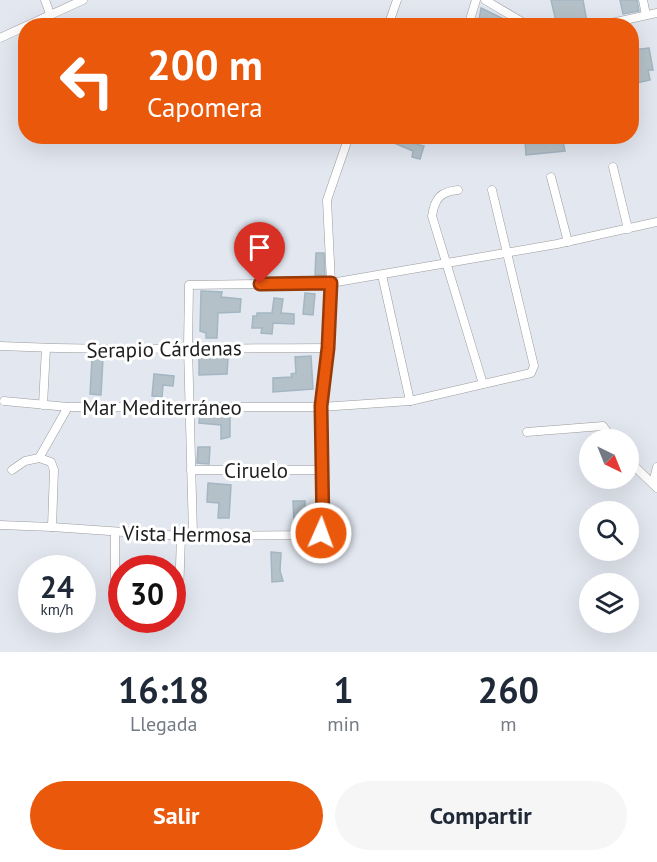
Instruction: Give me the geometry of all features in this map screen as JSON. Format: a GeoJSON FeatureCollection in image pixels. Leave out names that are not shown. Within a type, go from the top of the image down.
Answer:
{"type":"FeatureCollection","features":[{"type":"Feature","properties":{"kind":"street"},"geometry":{"type":"LineString","coordinates":[[45,0],[50,14]]}},
{"type":"Feature","properties":{"kind":"street"},"geometry":{"type":"LineString","coordinates":[[42,18],[83,0]]}},
{"type":"Feature","properties":{"kind":"street"},"geometry":{"type":"LineString","coordinates":[[391,18],[397,0]]}},
{"type":"Feature","properties":{"kind":"street"},"geometry":{"type":"LineString","coordinates":[[470,18],[476,0]]}},
{"type":"Feature","properties":{"kind":"street"},"geometry":{"type":"LineString","coordinates":[[485,0],[515,18]]}},
{"type":"Feature","properties":{"kind":"street"},"geometry":{"type":"LineString","coordinates":[[643,0],[646,15]]}},
{"type":"Feature","properties":{"kind":"street"},"geometry":{"type":"LineString","coordinates":[[633,18],[657,13]]}},
{"type":"Feature","properties":{"kind":"street"},"geometry":{"type":"LineString","coordinates":[[0,38],[18,29]]}},
{"type":"Feature","properties":{"kind":"street"},"geometry":{"type":"LineString","coordinates":[[321,470],[321,406],[328,348],[331,283],[327,200],[346,144]]}},
{"type":"Feature","properties":{"kind":"street"},"geometry":{"type":"LineString","coordinates":[[613,167],[628,229]]}},
{"type":"Feature","properties":{"kind":"street"},"geometry":{"type":"LineString","coordinates":[[551,177],[568,242]]}},
{"type":"Feature","properties":{"kind":"street"},"geometry":{"type":"LineString","coordinates":[[458,190],[445,192],[434,201],[432,216],[483,384]]}},
{"type":"Feature","properties":{"kind":"street"},"geometry":{"type":"LineString","coordinates":[[492,190],[507,253]]}},
{"type":"Feature","properties":{"kind":"street"},"geometry":{"type":"LineString","coordinates":[[193,535],[188,347],[189,285],[331,283],[568,242],[657,222]]}},
{"type":"Feature","properties":{"kind":"street","name":"Mar Mediterráneo"},"geometry":{"type":"LineString","coordinates":[[4,402],[68,407],[189,408],[321,406],[410,401],[534,370],[507,253]]}},
{"type":"Feature","properties":{"kind":"street"},"geometry":{"type":"LineString","coordinates":[[382,275],[410,401]]}},
{"type":"Feature","properties":{"kind":"street","name":"Serapio Cárdenas"},"geometry":{"type":"LineString","coordinates":[[0,346],[94,351],[188,347],[328,348]]}},
{"type":"Feature","properties":{"kind":"street"},"geometry":{"type":"LineString","coordinates":[[43,405],[45,348]]}},
{"type":"Feature","properties":{"kind":"street"},"geometry":{"type":"LineString","coordinates":[[39,458],[68,407]]}},
{"type":"Feature","properties":{"kind":"street"},"geometry":{"type":"LineString","coordinates":[[527,432],[603,426],[605,429]]}},
{"type":"Feature","properties":{"kind":"street"},"geometry":{"type":"LineString","coordinates":[[12,470],[25,461],[39,458],[51,462],[54,470],[52,527]]}},
{"type":"Feature","properties":{"kind":"street"},"geometry":{"type":"LineString","coordinates":[[655,485],[657,467]]}},
{"type":"Feature","properties":{"kind":"street","name":"Ciruelo"},"geometry":{"type":"LineString","coordinates":[[191,470],[321,470]]}},
{"type":"Feature","properties":{"kind":"street","name":"Vista Hermosa"},"geometry":{"type":"LineString","coordinates":[[0,525],[181,536],[315,536],[321,533],[323,527],[321,470]]}},
{"type":"Feature","properties":{"kind":"street"},"geometry":{"type":"LineString","coordinates":[[639,470],[655,485]]}},
{"type":"Feature","properties":{"kind":"street"},"geometry":{"type":"LineString","coordinates":[[115,532],[115,555]]}},
{"type":"Feature","properties":{"kind":"street"},"geometry":{"type":"LineString","coordinates":[[181,536],[181,555]]}},
{"type":"Feature","properties":{"kind":"building"},"geometry":{"type":"Polygon","coordinates":[[[551,0],[583,0],[586,18],[555,18],[551,0]]]}},
{"type":"Feature","properties":{"kind":"building"},"geometry":{"type":"Polygon","coordinates":[[[620,0],[637,0],[639,11],[623,14],[620,0]]]}},
{"type":"Feature","properties":{"kind":"building"},"geometry":{"type":"Polygon","coordinates":[[[481,8],[502,18],[479,18],[481,8]]]}},
{"type":"Feature","properties":{"kind":"building"},"geometry":{"type":"Polygon","coordinates":[[[649,48],[653,70],[648,70],[650,80],[639,82],[639,49],[649,48]]]}},
{"type":"Feature","properties":{"kind":"building"},"geometry":{"type":"Polygon","coordinates":[[[397,144],[424,146],[420,159],[412,157],[413,151],[397,144]]]}},
{"type":"Feature","properties":{"kind":"building"},"geometry":{"type":"Polygon","coordinates":[[[525,144],[564,144],[565,151],[526,155],[525,144]]]}},
{"type":"Feature","properties":{"kind":"building"},"geometry":{"type":"Polygon","coordinates":[[[316,253],[324,253],[325,276],[315,275],[316,253]]]}},
{"type":"Feature","properties":{"kind":"building"},"geometry":{"type":"Polygon","coordinates":[[[201,291],[222,292],[221,297],[241,299],[240,312],[218,313],[217,338],[206,338],[206,333],[200,331],[201,291]]]}},
{"type":"Feature","properties":{"kind":"building"},"geometry":{"type":"Polygon","coordinates":[[[305,293],[315,294],[313,315],[303,314],[305,293]]]}},
{"type":"Feature","properties":{"kind":"building"},"geometry":{"type":"Polygon","coordinates":[[[274,298],[283,299],[281,313],[294,314],[294,324],[273,323],[272,334],[261,333],[262,328],[252,328],[253,316],[257,316],[257,313],[272,313],[274,298]]]}},
{"type":"Feature","properties":{"kind":"building"},"geometry":{"type":"Polygon","coordinates":[[[199,355],[228,359],[227,374],[199,375],[199,355]]]}},
{"type":"Feature","properties":{"kind":"building"},"geometry":{"type":"Polygon","coordinates":[[[311,356],[313,389],[273,392],[273,378],[292,377],[291,374],[296,373],[295,357],[311,356]]]}},
{"type":"Feature","properties":{"kind":"building"},"geometry":{"type":"Polygon","coordinates":[[[92,358],[103,358],[101,395],[90,394],[92,358]]]}},
{"type":"Feature","properties":{"kind":"building"},"geometry":{"type":"Polygon","coordinates":[[[154,374],[174,376],[173,386],[163,385],[162,397],[152,396],[154,374]]]}},
{"type":"Feature","properties":{"kind":"building"},"geometry":{"type":"Polygon","coordinates":[[[200,414],[230,414],[230,437],[221,439],[221,425],[199,423],[200,414]]]}},
{"type":"Feature","properties":{"kind":"building"},"geometry":{"type":"Polygon","coordinates":[[[198,447],[210,447],[209,464],[197,463],[198,447]]]}},
{"type":"Feature","properties":{"kind":"building"},"geometry":{"type":"Polygon","coordinates":[[[208,483],[231,485],[229,518],[218,518],[219,503],[207,502],[208,483]]]}},
{"type":"Feature","properties":{"kind":"building"},"geometry":{"type":"Polygon","coordinates":[[[293,501],[305,501],[305,509],[312,509],[312,520],[294,523],[293,501]]]}},
{"type":"Feature","properties":{"kind":"building"},"geometry":{"type":"Polygon","coordinates":[[[271,552],[281,553],[280,571],[283,581],[272,582],[271,552]]]}},
{"type":"Feature","properties":{"kind":"route"},"geometry":{"type":"LineString","coordinates":[[260,284],[331,283],[328,348],[321,406],[323,527],[321,533]]}}]}
